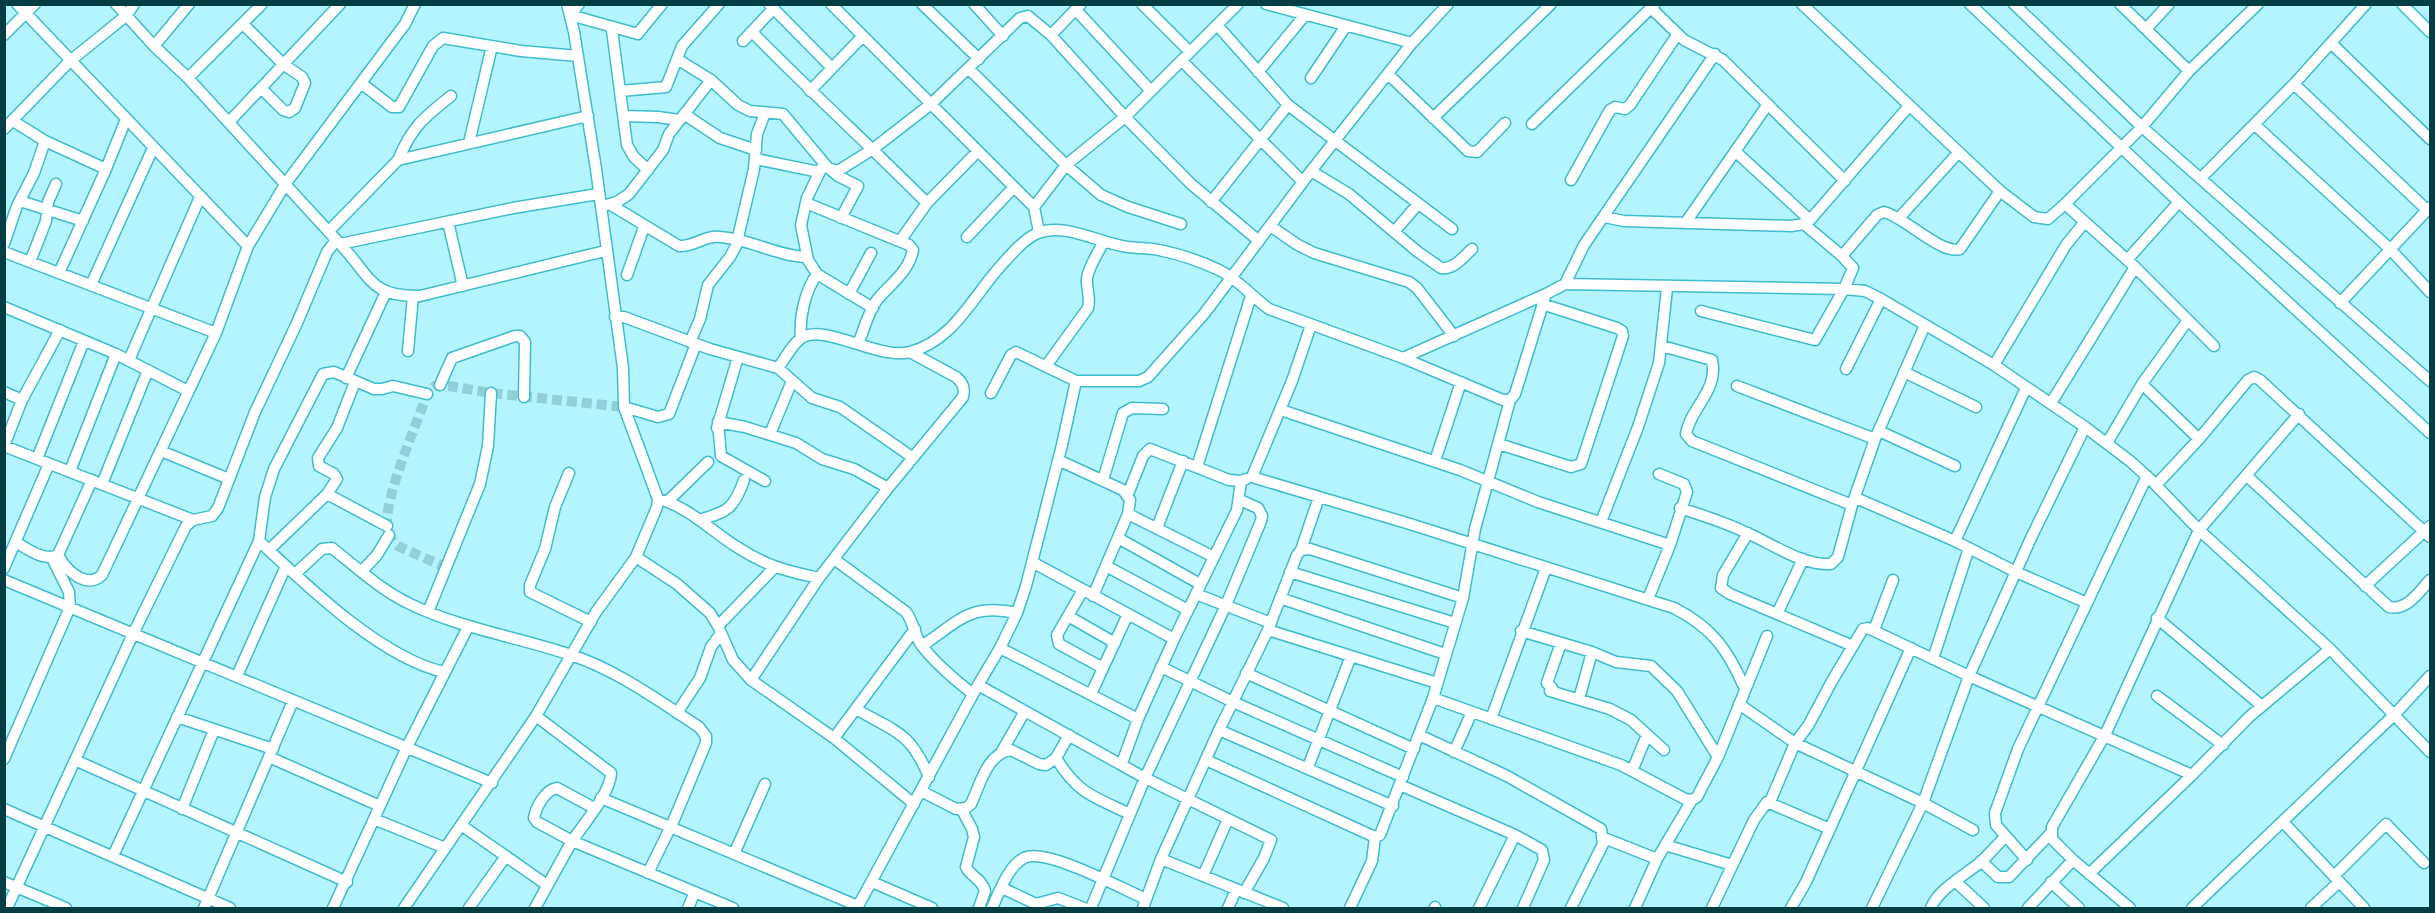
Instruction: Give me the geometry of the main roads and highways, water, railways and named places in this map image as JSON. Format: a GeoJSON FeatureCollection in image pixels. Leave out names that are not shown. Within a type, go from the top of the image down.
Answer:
{"type":"FeatureCollection","features":[{"type":"Feature","properties":{"kind":"tunnel"},"geometry":{"type":"LineString","coordinates":[[447,568],[398,546],[390,537],[387,526],[391,497],[402,460],[427,394],[435,386],[624,407]]}}]}
